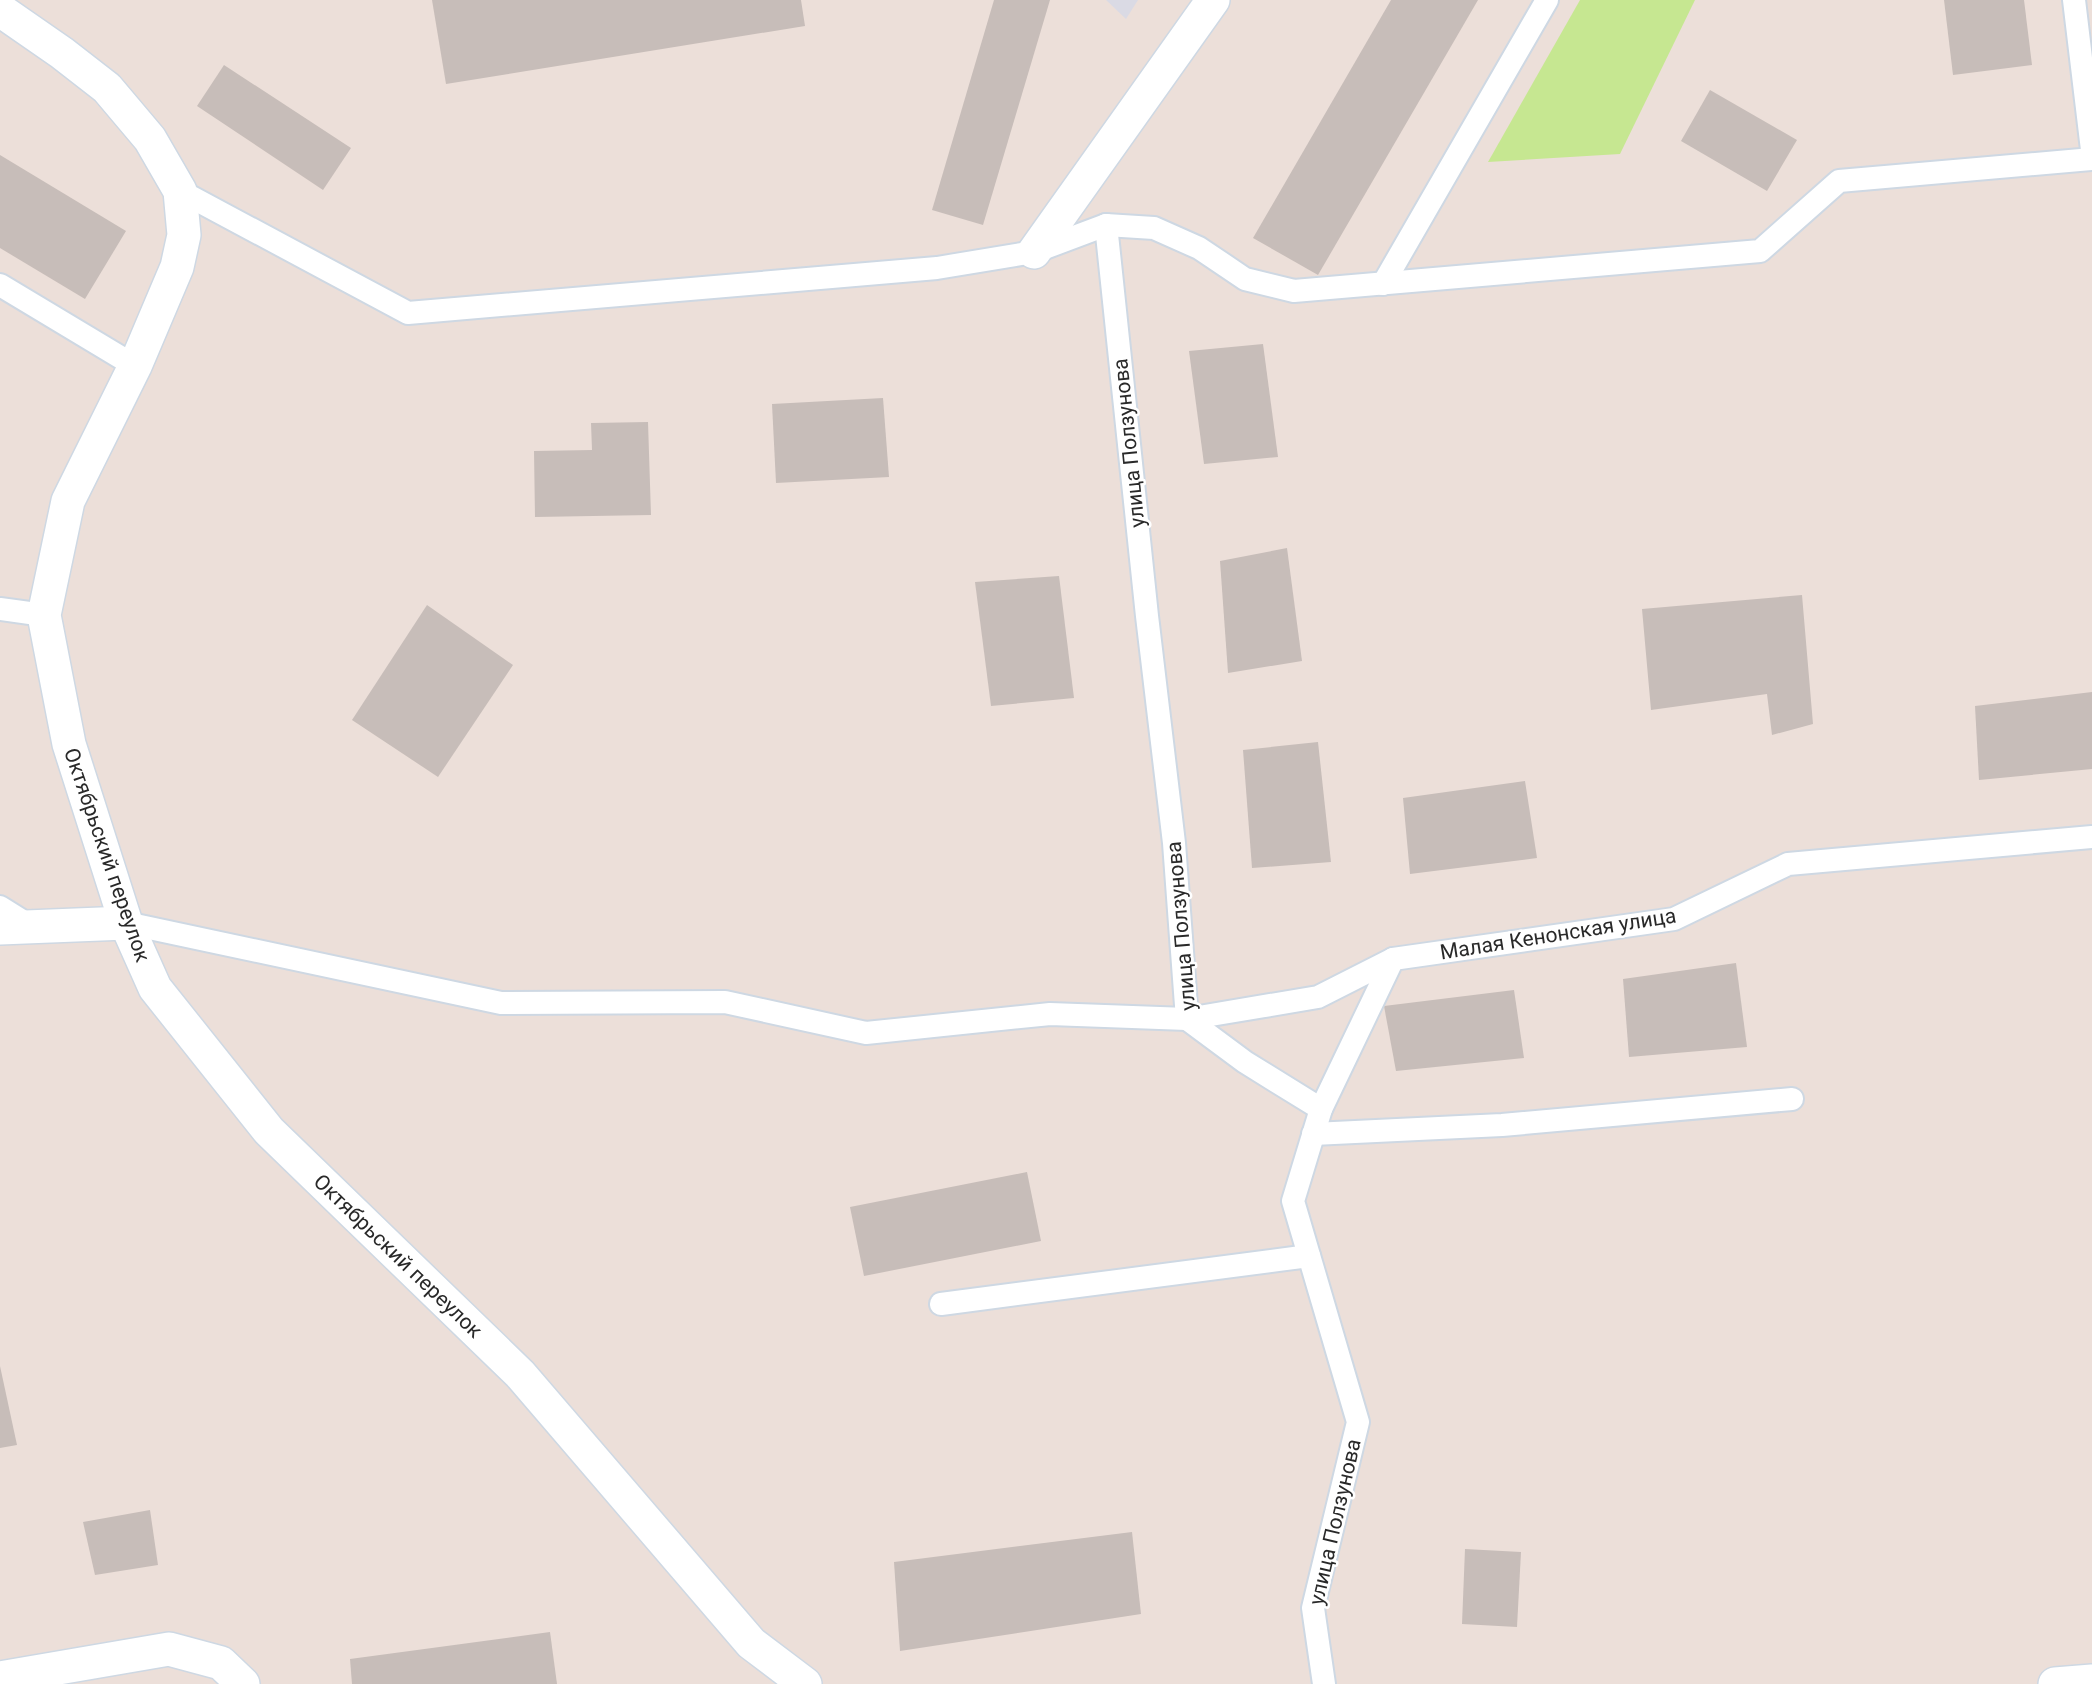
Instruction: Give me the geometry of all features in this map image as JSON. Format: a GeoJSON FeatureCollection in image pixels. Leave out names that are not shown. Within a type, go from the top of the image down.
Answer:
{"type":"FeatureCollection","features":[{"type":"Feature","properties":{"kind":"street"},"geometry":{"type":"LineString","coordinates":[[1034,252],[1213,0]]}},
{"type":"Feature","properties":{"kind":"street"},"geometry":{"type":"LineString","coordinates":[[0,10],[107,88],[150,139],[180,191]]}},
{"type":"Feature","properties":{"kind":"street","name":"Октябрьский переулок"},"geometry":{"type":"LineString","coordinates":[[180,191],[184,235],[177,267],[135,366],[68,501],[44,615],[69,744],[126,923],[155,988],[269,1131],[520,1374],[752,1643],[805,1684]]}},
{"type":"Feature","properties":{"kind":"street"},"geometry":{"type":"LineString","coordinates":[[0,928],[126,923]]}},
{"type":"Feature","properties":{"kind":"street"},"geometry":{"type":"LineString","coordinates":[[0,1678],[169,1649],[221,1663],[243,1684]]}},
{"type":"Feature","properties":{"kind":"street"},"geometry":{"type":"LineString","coordinates":[[2055,1684],[2092,1681]]}},
{"type":"Feature","properties":{"kind":"lane"},"geometry":{"type":"LineString","coordinates":[[1383,284],[1547,0]]}},
{"type":"Feature","properties":{"kind":"lane"},"geometry":{"type":"LineString","coordinates":[[2074,0],[2092,150]]}},
{"type":"Feature","properties":{"kind":"lane"},"geometry":{"type":"LineString","coordinates":[[180,191],[408,312],[937,268],[1034,252],[1106,225],[1154,228],[1199,248],[1245,279],[1294,291],[1760,251],[1839,181],[2092,159]]}},
{"type":"Feature","properties":{"kind":"lane","name":"улица Ползунова"},"geometry":{"type":"LineString","coordinates":[[1106,225],[1147,616],[1174,843],[1187,1019],[1245,1062],[1321,1109],[1293,1201],[1358,1422],[1313,1608],[1324,1684]]}},
{"type":"Feature","properties":{"kind":"lane"},"geometry":{"type":"LineString","coordinates":[[0,285],[135,366]]}},
{"type":"Feature","properties":{"kind":"lane"},"geometry":{"type":"LineString","coordinates":[[0,609],[44,615]]}},
{"type":"Feature","properties":{"kind":"lane","name":"Малая Кенонская улица"},"geometry":{"type":"LineString","coordinates":[[126,923],[501,1003],[725,1002],[866,1033],[1050,1014],[1187,1019],[1318,998],[1393,959],[1674,919],[1788,864],[2092,837]]}},
{"type":"Feature","properties":{"kind":"lane"},"geometry":{"type":"LineString","coordinates":[[0,907],[32,927]]}},
{"type":"Feature","properties":{"kind":"lane"},"geometry":{"type":"LineString","coordinates":[[1321,1109],[1393,959]]}},
{"type":"Feature","properties":{"kind":"lane"},"geometry":{"type":"LineString","coordinates":[[1313,1134],[1502,1125],[1792,1099]]}},
{"type":"Feature","properties":{"kind":"lane"},"geometry":{"type":"LineString","coordinates":[[941,1304],[1309,1256]]}},
{"type":"Feature","properties":{"kind":"shaded area"},"geometry":{"type":"Polygon","coordinates":[[[1106,0],[1138,0],[1126,19],[1106,0]]]}},
{"type":"Feature","properties":{"kind":"green space"},"geometry":{"type":"Polygon","coordinates":[[[1580,0],[1695,0],[1620,154],[1488,162],[1580,0]]]}},
{"type":"Feature","properties":{"kind":"building"},"geometry":{"type":"Polygon","coordinates":[[[432,0],[801,0],[805,26],[446,84],[432,0]]]}},
{"type":"Feature","properties":{"kind":"building"},"geometry":{"type":"Polygon","coordinates":[[[994,0],[1050,0],[983,225],[932,210],[994,0]]]}},
{"type":"Feature","properties":{"kind":"building"},"geometry":{"type":"Polygon","coordinates":[[[1391,0],[1478,0],[1318,275],[1253,238],[1391,0]]]}},
{"type":"Feature","properties":{"kind":"building"},"geometry":{"type":"Polygon","coordinates":[[[1944,0],[2024,0],[2032,65],[1953,75],[1944,0]]]}},
{"type":"Feature","properties":{"kind":"building"},"geometry":{"type":"Polygon","coordinates":[[[224,65],[351,148],[323,190],[197,106],[224,65]]]}},
{"type":"Feature","properties":{"kind":"building"},"geometry":{"type":"Polygon","coordinates":[[[1710,90],[1797,140],[1767,191],[1681,141],[1710,90]]]}},
{"type":"Feature","properties":{"kind":"building"},"geometry":{"type":"Polygon","coordinates":[[[0,155],[126,231],[85,299],[0,248],[0,155]]]}},
{"type":"Feature","properties":{"kind":"building"},"geometry":{"type":"Polygon","coordinates":[[[1263,344],[1278,457],[1204,464],[1189,351],[1263,344]]]}},
{"type":"Feature","properties":{"kind":"building"},"geometry":{"type":"Polygon","coordinates":[[[883,398],[889,477],[776,483],[772,404],[883,398]]]}},
{"type":"Feature","properties":{"kind":"building"},"geometry":{"type":"Polygon","coordinates":[[[648,422],[651,515],[535,517],[534,451],[592,450],[591,423],[648,422]]]}},
{"type":"Feature","properties":{"kind":"building"},"geometry":{"type":"Polygon","coordinates":[[[1287,548],[1302,661],[1228,673],[1220,561],[1287,548]]]}},
{"type":"Feature","properties":{"kind":"building"},"geometry":{"type":"Polygon","coordinates":[[[1059,576],[1074,698],[991,706],[975,582],[1059,576]]]}},
{"type":"Feature","properties":{"kind":"building"},"geometry":{"type":"Polygon","coordinates":[[[1802,595],[1813,724],[1772,735],[1767,694],[1651,710],[1642,609],[1802,595]]]}},
{"type":"Feature","properties":{"kind":"building"},"geometry":{"type":"Polygon","coordinates":[[[427,605],[513,665],[438,777],[352,720],[427,605]]]}},
{"type":"Feature","properties":{"kind":"building"},"geometry":{"type":"Polygon","coordinates":[[[2092,692],[2092,769],[1979,780],[1975,706],[2092,692]]]}},
{"type":"Feature","properties":{"kind":"building"},"geometry":{"type":"Polygon","coordinates":[[[1318,742],[1331,862],[1252,868],[1243,750],[1318,742]]]}},
{"type":"Feature","properties":{"kind":"building"},"geometry":{"type":"Polygon","coordinates":[[[1525,781],[1537,858],[1410,874],[1403,798],[1525,781]]]}},
{"type":"Feature","properties":{"kind":"building"},"geometry":{"type":"Polygon","coordinates":[[[1736,963],[1747,1047],[1629,1057],[1623,979],[1736,963]]]}},
{"type":"Feature","properties":{"kind":"building"},"geometry":{"type":"Polygon","coordinates":[[[1514,990],[1524,1058],[1396,1071],[1384,1006],[1514,990]]]}},
{"type":"Feature","properties":{"kind":"building"},"geometry":{"type":"Polygon","coordinates":[[[1027,1172],[1041,1241],[864,1276],[850,1207],[1027,1172]]]}},
{"type":"Feature","properties":{"kind":"building"},"geometry":{"type":"Polygon","coordinates":[[[0,1366],[17,1445],[0,1448],[0,1366]]]}},
{"type":"Feature","properties":{"kind":"building"},"geometry":{"type":"Polygon","coordinates":[[[150,1510],[158,1565],[95,1575],[83,1522],[150,1510]]]}},
{"type":"Feature","properties":{"kind":"building"},"geometry":{"type":"Polygon","coordinates":[[[1132,1532],[1141,1614],[900,1651],[894,1562],[1132,1532]]]}},
{"type":"Feature","properties":{"kind":"building"},"geometry":{"type":"Polygon","coordinates":[[[1465,1549],[1521,1552],[1517,1627],[1462,1624],[1465,1549]]]}},
{"type":"Feature","properties":{"kind":"building"},"geometry":{"type":"Polygon","coordinates":[[[550,1632],[557,1684],[352,1684],[350,1659],[550,1632]]]}}]}
